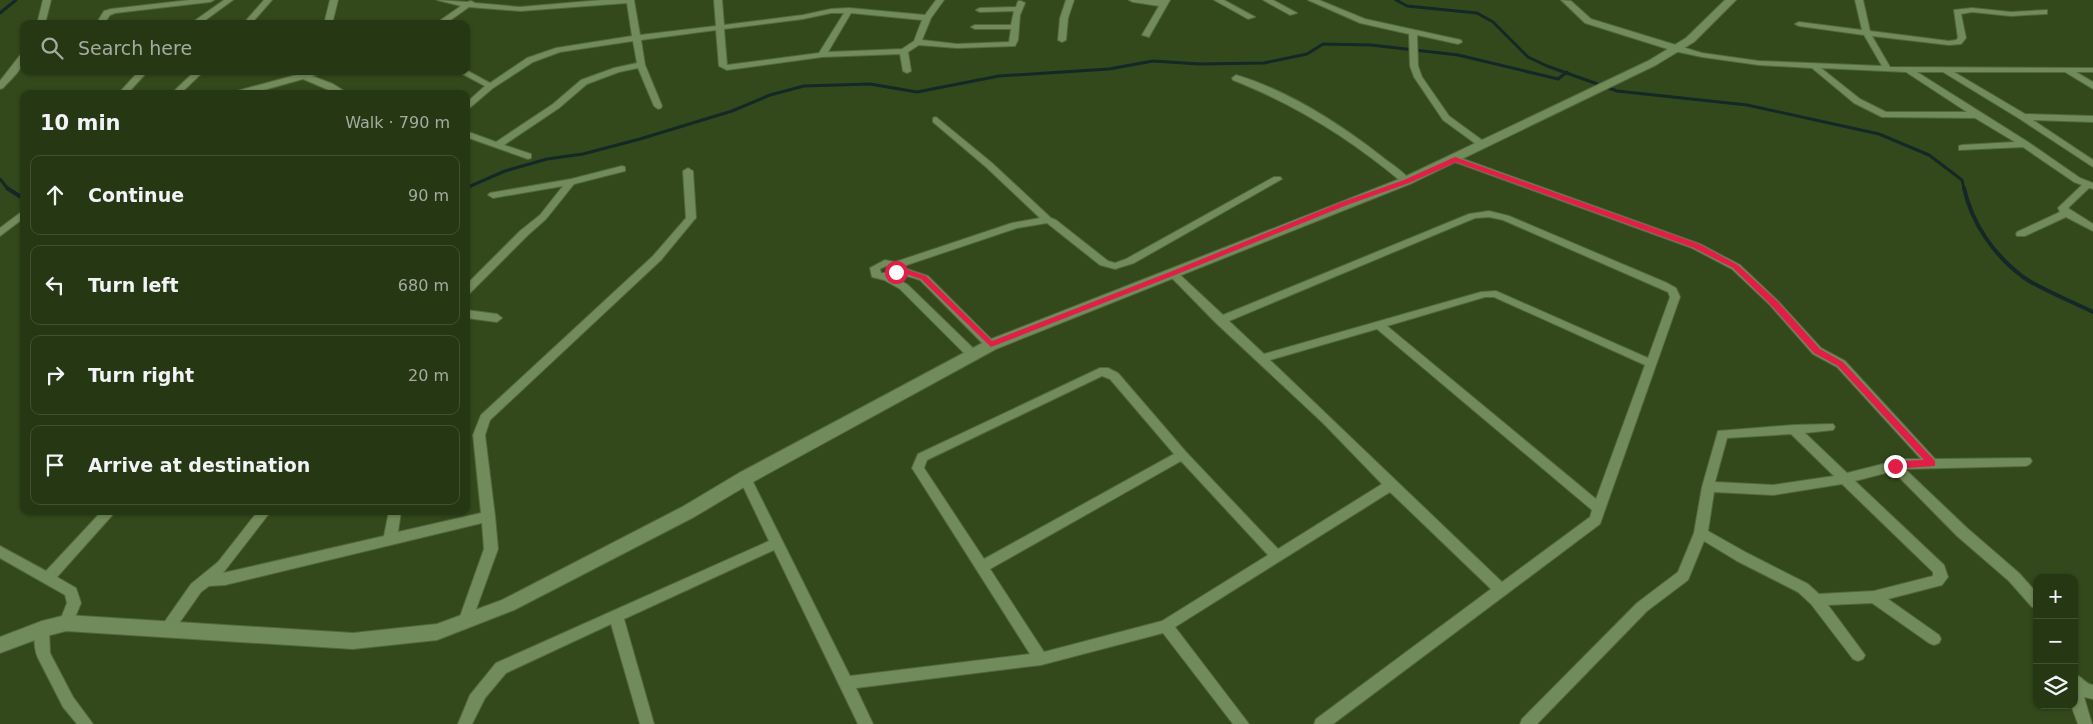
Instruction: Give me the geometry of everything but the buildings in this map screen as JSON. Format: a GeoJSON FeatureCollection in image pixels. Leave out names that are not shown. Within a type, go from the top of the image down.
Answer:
{"type":"FeatureCollection","features":[{"type":"Feature","properties":{"kind":"street"},"geometry":{"type":"LineString","coordinates":[[42,20],[47,0]]}},
{"type":"Feature","properties":{"kind":"street"},"geometry":{"type":"LineString","coordinates":[[103,20],[107,13],[114,11],[210,0]]}},
{"type":"Feature","properties":{"kind":"street"},"geometry":{"type":"LineString","coordinates":[[200,20],[229,0]]}},
{"type":"Feature","properties":{"kind":"street"},"geometry":{"type":"LineString","coordinates":[[250,20],[268,0]]}},
{"type":"Feature","properties":{"kind":"street"},"geometry":{"type":"LineString","coordinates":[[329,20],[334,0]]}},
{"type":"Feature","properties":{"kind":"street"},"geometry":{"type":"LineString","coordinates":[[441,0],[468,5],[520,9],[630,0],[642,65],[658,106]]}},
{"type":"Feature","properties":{"kind":"street"},"geometry":{"type":"LineString","coordinates":[[445,20],[477,0]]}},
{"type":"Feature","properties":{"kind":"street"},"geometry":{"type":"LineString","coordinates":[[718,0],[723,66],[727,68],[822,55],[904,51],[917,42],[928,18],[940,0]]}},
{"type":"Feature","properties":{"kind":"street"},"geometry":{"type":"LineString","coordinates":[[1062,40],[1064,18],[1070,0]]}},
{"type":"Feature","properties":{"kind":"street"},"geometry":{"type":"LineString","coordinates":[[1132,0],[1165,2],[1146,35]]}},
{"type":"Feature","properties":{"kind":"street"},"geometry":{"type":"LineString","coordinates":[[1218,0],[1251,17]]}},
{"type":"Feature","properties":{"kind":"street"},"geometry":{"type":"LineString","coordinates":[[1267,0],[1293,13]]}},
{"type":"Feature","properties":{"kind":"street"},"geometry":{"type":"LineString","coordinates":[[1312,0],[1363,22],[1458,42]]}},
{"type":"Feature","properties":{"kind":"street"},"geometry":{"type":"LineString","coordinates":[[1565,0],[1571,3],[1580,17],[1588,21],[1677,49],[1711,57],[1815,67],[1888,70],[2093,70]]}},
{"type":"Feature","properties":{"kind":"street"},"geometry":{"type":"LineString","coordinates":[[0,645],[42,629],[66,623],[353,641],[437,632],[465,622],[516,601],[688,512],[745,478],[991,344],[1173,274],[1344,204],[1406,182],[1619,79],[1677,49],[1712,20],[1731,0]]}},
{"type":"Feature","properties":{"kind":"street"},"geometry":{"type":"LineString","coordinates":[[1859,0],[1866,32],[1888,70]]}},
{"type":"Feature","properties":{"kind":"street"},"geometry":{"type":"LineString","coordinates":[[1972,10],[1974,0]]}},
{"type":"Feature","properties":{"kind":"street"},"geometry":{"type":"LineString","coordinates":[[917,42],[957,46],[1012,44],[1020,6],[980,10]]}},
{"type":"Feature","properties":{"kind":"street"},"geometry":{"type":"LineString","coordinates":[[822,55],[848,10]]}},
{"type":"Feature","properties":{"kind":"street"},"geometry":{"type":"LineString","coordinates":[[470,104],[490,86],[530,60],[560,50],[848,10],[928,18]]}},
{"type":"Feature","properties":{"kind":"street"},"geometry":{"type":"LineString","coordinates":[[1799,24],[1958,42],[1962,38],[1957,12],[1972,10],[2010,14],[2044,12]]}},
{"type":"Feature","properties":{"kind":"street"},"geometry":{"type":"LineString","coordinates":[[975,27],[1015,27]]}},
{"type":"Feature","properties":{"kind":"street"},"geometry":{"type":"LineString","coordinates":[[1413,32],[1414,66],[1440,111],[1452,124],[1482,145]]}},
{"type":"Feature","properties":{"kind":"street"},"geometry":{"type":"LineString","coordinates":[[904,51],[907,71]]}},
{"type":"Feature","properties":{"kind":"street"},"geometry":{"type":"LineString","coordinates":[[0,86],[20,62]]}},
{"type":"Feature","properties":{"kind":"street"},"geometry":{"type":"LineString","coordinates":[[499,144],[527,127],[584,82],[617,70],[642,65]]}},
{"type":"Feature","properties":{"kind":"street"},"geometry":{"type":"LineString","coordinates":[[1815,67],[1842,90],[1877,113],[1885,116],[1977,115]]}},
{"type":"Feature","properties":{"kind":"street"},"geometry":{"type":"LineString","coordinates":[[1908,70],[2090,185],[2063,208],[2066,213],[2093,228]]}},
{"type":"Feature","properties":{"kind":"street"},"geometry":{"type":"LineString","coordinates":[[1944,70],[2023,117],[2093,164]]}},
{"type":"Feature","properties":{"kind":"street"},"geometry":{"type":"LineString","coordinates":[[2067,70],[2093,86]]}},
{"type":"Feature","properties":{"kind":"street"},"geometry":{"type":"LineString","coordinates":[[126,90],[140,75]]}},
{"type":"Feature","properties":{"kind":"street"},"geometry":{"type":"LineString","coordinates":[[179,90],[196,75]]}},
{"type":"Feature","properties":{"kind":"street"},"geometry":{"type":"LineString","coordinates":[[257,90],[304,75]]}},
{"type":"Feature","properties":{"kind":"street"},"geometry":{"type":"LineString","coordinates":[[309,75],[338,90]]}},
{"type":"Feature","properties":{"kind":"street"},"geometry":{"type":"LineString","coordinates":[[468,75],[490,86]]}},
{"type":"Feature","properties":{"kind":"street"},"geometry":{"type":"LineString","coordinates":[[1236,78],[1267,89],[1303,108],[1382,160],[1406,182]]}},
{"type":"Feature","properties":{"kind":"street"},"geometry":{"type":"LineString","coordinates":[[2023,117],[2093,119]]}},
{"type":"Feature","properties":{"kind":"street"},"geometry":{"type":"LineString","coordinates":[[936,120],[1048,220],[1104,263],[1115,266],[1130,261],[1278,179]]}},
{"type":"Feature","properties":{"kind":"street"},"geometry":{"type":"LineString","coordinates":[[470,135],[499,144],[528,156]]}},
{"type":"Feature","properties":{"kind":"street"},"geometry":{"type":"LineString","coordinates":[[1962,148],[2025,144]]}},
{"type":"Feature","properties":{"kind":"street"},"geometry":{"type":"LineString","coordinates":[[1455,159],[1687,242],[1736,267],[1774,303],[1817,351],[1840,364],[1932,464]]}},
{"type":"Feature","properties":{"kind":"street"},"geometry":{"type":"LineString","coordinates":[[493,195],[571,182],[622,168]]}},
{"type":"Feature","properties":{"kind":"street"},"geometry":{"type":"LineString","coordinates":[[465,622],[491,549],[479,435],[484,418],[651,264],[691,218],[688,171]]}},
{"type":"Feature","properties":{"kind":"street"},"geometry":{"type":"LineString","coordinates":[[470,287],[524,233],[543,217],[571,182]]}},
{"type":"Feature","properties":{"kind":"street"},"geometry":{"type":"LineString","coordinates":[[2021,234],[2066,213]]}},
{"type":"Feature","properties":{"kind":"street"},"geometry":{"type":"LineString","coordinates":[[1220,320],[1472,216],[1492,214],[1523,225],[1663,285],[1672,290],[1676,297],[1595,520],[1321,724]]}},
{"type":"Feature","properties":{"kind":"street"},"geometry":{"type":"LineString","coordinates":[[0,233],[20,216]]}},
{"type":"Feature","properties":{"kind":"street"},"geometry":{"type":"LineString","coordinates":[[896,267],[1015,225],[1048,220]]}},
{"type":"Feature","properties":{"kind":"street"},"geometry":{"type":"LineString","coordinates":[[972,354],[904,286],[887,277],[876,275],[875,268],[884,263],[924,278],[991,344]]}},
{"type":"Feature","properties":{"kind":"street"},"geometry":{"type":"LineString","coordinates":[[1173,274],[1327,420],[1391,486],[1502,591]]}},
{"type":"Feature","properties":{"kind":"street"},"geometry":{"type":"LineString","coordinates":[[1262,358],[1485,294],[1496,294],[1652,364]]}},
{"type":"Feature","properties":{"kind":"street"},"geometry":{"type":"LineString","coordinates":[[470,315],[497,318]]}},
{"type":"Feature","properties":{"kind":"street"},"geometry":{"type":"LineString","coordinates":[[1378,324],[1600,508]]}},
{"type":"Feature","properties":{"kind":"street"},"geometry":{"type":"LineString","coordinates":[[1041,659],[918,468],[922,457],[1100,372],[1108,372],[1114,376],[1182,455],[1277,556]]}},
{"type":"Feature","properties":{"kind":"street"},"geometry":{"type":"LineString","coordinates":[[1527,724],[1642,607],[1683,576],[1701,533],[1708,487],[1722,434],[1828,428]]}},
{"type":"Feature","properties":{"kind":"street"},"geometry":{"type":"LineString","coordinates":[[1793,429],[1939,569],[1941,577],[1938,581],[1874,597],[1816,600]]}},
{"type":"Feature","properties":{"kind":"street"},"geometry":{"type":"LineString","coordinates":[[982,567],[1182,455]]}},
{"type":"Feature","properties":{"kind":"street"},"geometry":{"type":"LineString","coordinates":[[1708,487],[1773,490],[1844,479],[1903,464],[2026,461]]}},
{"type":"Feature","properties":{"kind":"street"},"geometry":{"type":"LineString","coordinates":[[1895,466],[1962,532],[2014,577],[2033,598]]}},
{"type":"Feature","properties":{"kind":"street"},"geometry":{"type":"LineString","coordinates":[[745,478],[866,724]]}},
{"type":"Feature","properties":{"kind":"street"},"geometry":{"type":"LineString","coordinates":[[846,684],[1041,659],[1166,626],[1391,486]]}},
{"type":"Feature","properties":{"kind":"street"},"geometry":{"type":"LineString","coordinates":[[48,578],[106,515]]}},
{"type":"Feature","properties":{"kind":"street"},"geometry":{"type":"LineString","coordinates":[[168,628],[196,588],[223,566],[262,515]]}},
{"type":"Feature","properties":{"kind":"street"},"geometry":{"type":"LineString","coordinates":[[390,541],[394,515]]}},
{"type":"Feature","properties":{"kind":"street"},"geometry":{"type":"LineString","coordinates":[[206,580],[225,579],[489,516]]}},
{"type":"Feature","properties":{"kind":"street"},"geometry":{"type":"LineString","coordinates":[[1701,533],[1742,557],[1803,588],[1816,600],[1858,655]]}},
{"type":"Feature","properties":{"kind":"street"},"geometry":{"type":"LineString","coordinates":[[465,724],[472,703],[501,668],[777,543]]}},
{"type":"Feature","properties":{"kind":"street"},"geometry":{"type":"LineString","coordinates":[[0,551],[71,592],[74,603],[66,623]]}},
{"type":"Feature","properties":{"kind":"street"},"geometry":{"type":"LineString","coordinates":[[1874,597],[1934,639]]}},
{"type":"Feature","properties":{"kind":"street"},"geometry":{"type":"LineString","coordinates":[[616,616],[647,724]]}},
{"type":"Feature","properties":{"kind":"street"},"geometry":{"type":"LineString","coordinates":[[1166,626],[1242,724]]}},
{"type":"Feature","properties":{"kind":"street"},"geometry":{"type":"LineString","coordinates":[[42,629],[43,654],[68,702],[86,724]]}},
{"type":"Feature","properties":{"kind":"street"},"geometry":{"type":"LineString","coordinates":[[2084,687],[2077,694],[2077,700],[2085,724]]}},
{"type":"Feature","properties":{"kind":"waterway"},"geometry":{"type":"LineString","coordinates":[[0,13],[16,0]]}},
{"type":"Feature","properties":{"kind":"waterway"},"geometry":{"type":"LineString","coordinates":[[1396,0],[1407,6],[1477,13],[1493,22],[1528,57],[1566,73]]}},
{"type":"Feature","properties":{"kind":"waterway"},"geometry":{"type":"LineString","coordinates":[[470,186],[505,171],[547,159],[583,154],[640,139],[732,111],[770,95],[804,86],[870,84],[917,92],[999,76],[1109,69],[1153,61],[1200,64],[1264,63],[1307,54],[1323,44],[1371,45],[1458,55],[1558,79],[1566,73]]}},
{"type":"Feature","properties":{"kind":"waterway"},"geometry":{"type":"LineString","coordinates":[[1566,73],[1617,91],[1747,105],[1879,134],[1929,155],[1962,180],[1964,189]]}},
{"type":"Feature","properties":{"kind":"waterway"},"geometry":{"type":"LineString","coordinates":[[0,179],[7,188]]}},
{"type":"Feature","properties":{"kind":"waterway"},"geometry":{"type":"LineString","coordinates":[[7,188],[20,196]]}},
{"type":"Feature","properties":{"kind":"waterway"},"geometry":{"type":"LineString","coordinates":[[1964,188],[1973,214],[1986,238],[2012,268],[2038,286],[2093,312]]}},
{"type":"Feature","properties":{"kind":"route"},"geometry":{"type":"LineString","coordinates":[[896,272],[897,269],[924,278],[991,344],[1173,274],[1344,204],[1406,182],[1455,159],[1696,246],[1736,267],[1774,303],[1817,351],[1840,364],[1932,464],[1903,464],[1895,466]]}}]}
